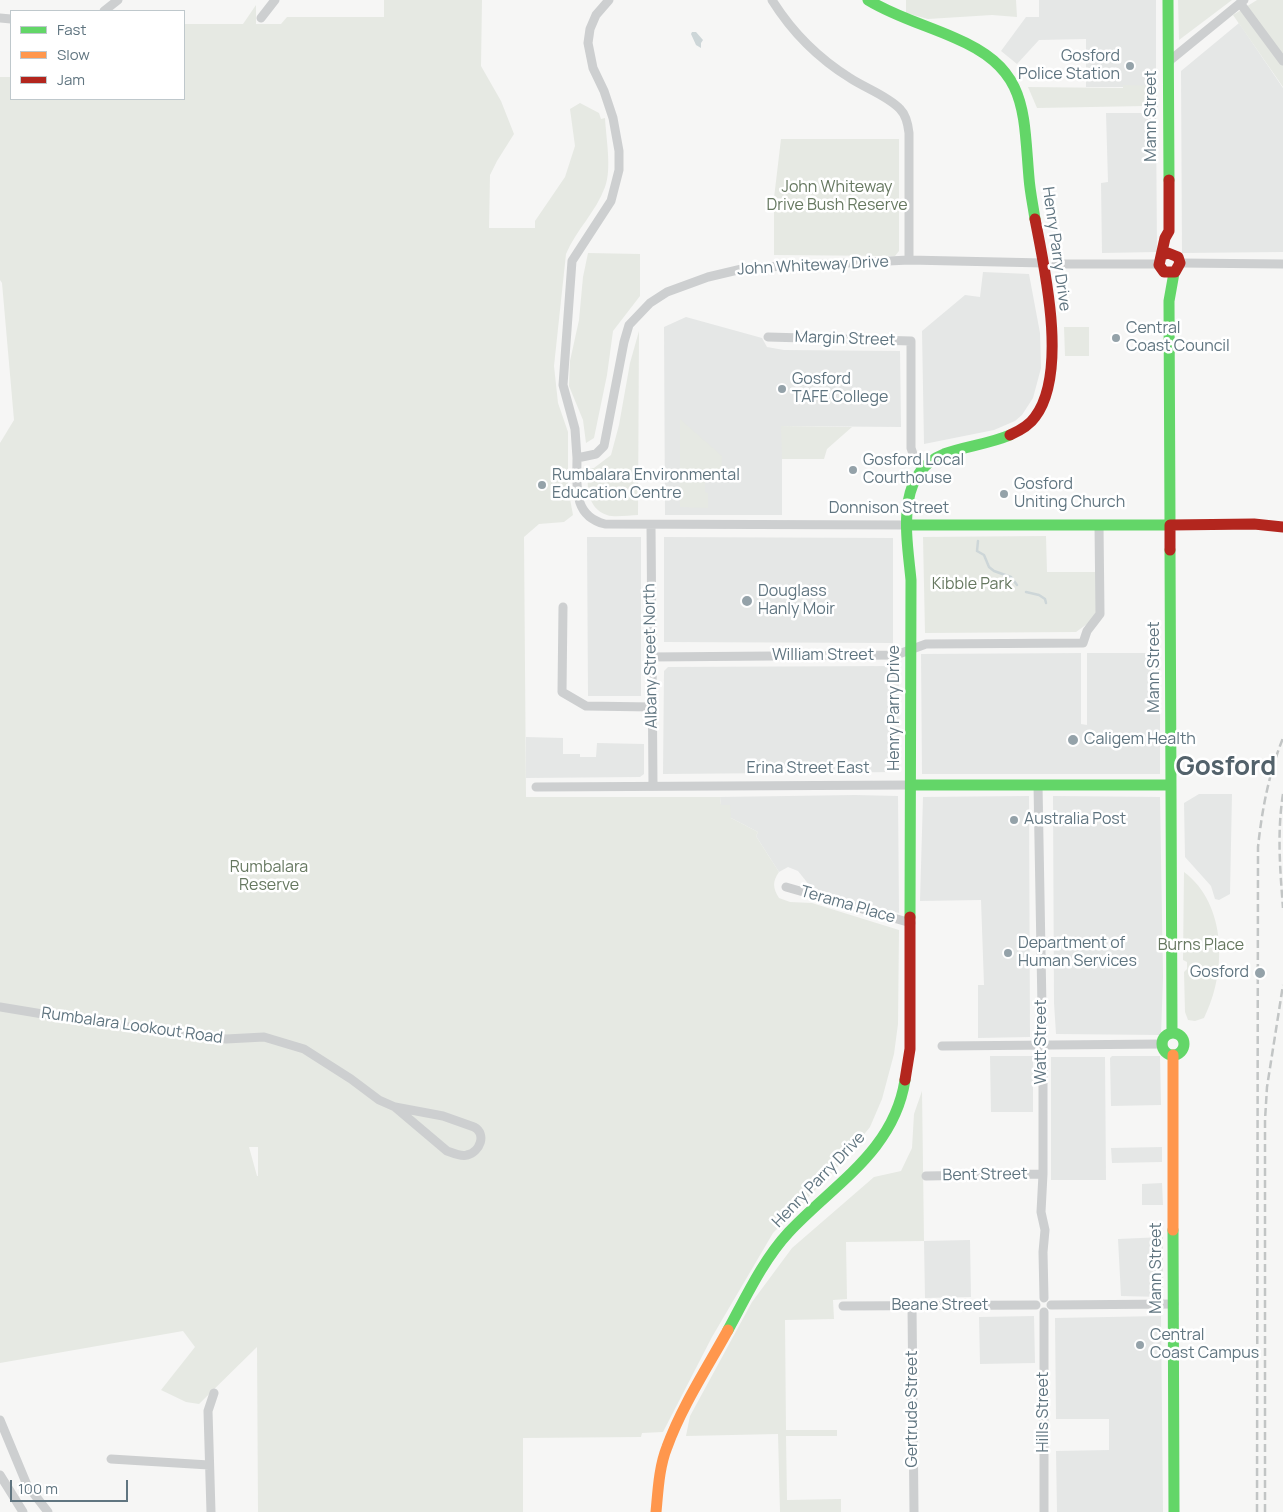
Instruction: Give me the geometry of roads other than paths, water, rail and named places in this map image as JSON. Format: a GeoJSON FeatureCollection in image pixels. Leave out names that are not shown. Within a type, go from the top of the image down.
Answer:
{"type":"FeatureCollection","features":[{"type":"Feature","properties":{"kind":"main road","name":"Henry Parry Drive"},"geometry":{"type":"LineString","coordinates":[[656,1512],[660,1476],[666,1448],[681,1414],[763,1267],[788,1233],[872,1153],[894,1120],[904,1088],[910,1049],[911,580],[907,510],[910,489],[922,469],[928,463],[944,454],[1011,435],[1028,424],[1041,409],[1048,387],[1051,364],[1050,314],[1044,263],[1029,182],[1026,117],[1020,98],[1012,81],[1001,66],[979,50],[931,28],[894,15],[868,0]]}},
{"type":"Feature","properties":{"kind":"main road","name":"Mann Street"},"geometry":{"type":"LineString","coordinates":[[1168,0],[1168,231],[1164,239],[1169,263],[1172,1033],[1182,1037],[1184,1043],[1182,1050],[1174,1054],[1174,1512]]}},
{"type":"Feature","properties":{"kind":"main road","name":"Donnison Street"},"geometry":{"type":"LineString","coordinates":[[1254,524],[1283,520]]}},
{"type":"Feature","properties":{"kind":"main road","name":"Donnison Street"},"geometry":{"type":"LineString","coordinates":[[908,525],[1254,524],[1283,527]]}},
{"type":"Feature","properties":{"kind":"main road","name":"Erina Street East"},"geometry":{"type":"LineString","coordinates":[[911,785],[1171,785]]}},
{"type":"Feature","properties":{"kind":"main road"},"geometry":{"type":"LineString","coordinates":[[1172,1033],[1165,1038],[1163,1044],[1167,1052],[1174,1054]]}},
{"type":"Feature","properties":{"kind":"street"},"geometry":{"type":"LineString","coordinates":[[105,10],[118,0]]}},
{"type":"Feature","properties":{"kind":"street"},"geometry":{"type":"LineString","coordinates":[[261,18],[275,0]]}},
{"type":"Feature","properties":{"kind":"street"},"geometry":{"type":"LineString","coordinates":[[577,458],[575,429],[563,385],[572,262],[611,201],[619,170],[619,152],[613,118],[604,91],[593,68],[588,43],[590,30],[596,15],[609,0]]}},
{"type":"Feature","properties":{"kind":"street","name":"John Whiteway Drive"},"geometry":{"type":"LineString","coordinates":[[577,458],[596,454],[604,446],[629,325],[650,303],[667,292],[708,277],[746,268],[909,260],[909,133],[905,116],[900,108],[892,102],[850,78],[815,52],[772,0]]}},
{"type":"Feature","properties":{"kind":"street"},"geometry":{"type":"LineString","coordinates":[[1168,62],[1242,2],[1283,61]]}},
{"type":"Feature","properties":{"kind":"street"},"geometry":{"type":"LineString","coordinates":[[909,260],[1044,263]]}},
{"type":"Feature","properties":{"kind":"street"},"geometry":{"type":"LineString","coordinates":[[1056,264],[1283,264]]}},
{"type":"Feature","properties":{"kind":"street","name":"Margin Street"},"geometry":{"type":"LineString","coordinates":[[768,337],[911,341],[911,448],[914,457],[922,469]]}},
{"type":"Feature","properties":{"kind":"street","name":"Donnison Street"},"geometry":{"type":"LineString","coordinates":[[577,458],[578,497],[589,517],[596,522],[605,524],[908,525]]}},
{"type":"Feature","properties":{"kind":"street","name":"Albany Street North"},"geometry":{"type":"LineString","coordinates":[[651,525],[653,786]]}},
{"type":"Feature","properties":{"kind":"street","name":"William Street"},"geometry":{"type":"LineString","coordinates":[[651,657],[896,655],[926,644],[1083,643],[1087,631],[1100,614],[1099,525]]}},
{"type":"Feature","properties":{"kind":"street"},"geometry":{"type":"LineString","coordinates":[[562,607],[562,692],[586,706],[652,707]]}},
{"type":"Feature","properties":{"kind":"street","name":"Erina Street East"},"geometry":{"type":"LineString","coordinates":[[536,787],[911,785]]}},
{"type":"Feature","properties":{"kind":"street","name":"Watt Street"},"geometry":{"type":"LineString","coordinates":[[1038,785],[1044,1174],[1041,1212],[1046,1230],[1043,1252],[1047,1301]]}},
{"type":"Feature","properties":{"kind":"street","name":"Terama Place"},"geometry":{"type":"LineString","coordinates":[[786,887],[911,923]]}},
{"type":"Feature","properties":{"kind":"street","name":"Rumbalara Lookout Road"},"geometry":{"type":"LineString","coordinates":[[0,1007],[97,1023],[226,1039],[264,1036],[304,1049],[351,1079],[379,1100],[395,1107],[443,1116],[474,1127],[478,1129],[482,1142],[478,1149],[468,1155],[458,1155],[447,1151],[395,1107]]}},
{"type":"Feature","properties":{"kind":"street"},"geometry":{"type":"LineString","coordinates":[[942,1046],[1163,1044]]}},
{"type":"Feature","properties":{"kind":"street","name":"Bent Street"},"geometry":{"type":"LineString","coordinates":[[926,1176],[1044,1174]]}},
{"type":"Feature","properties":{"kind":"street"},"geometry":{"type":"LineString","coordinates":[[1047,1301],[1050,1309],[1044,1312],[1040,1311],[1036,1305],[1038,1301],[1047,1301],[1174,1304]]}},
{"type":"Feature","properties":{"kind":"street","name":"Beane Street"},"geometry":{"type":"LineString","coordinates":[[843,1306],[1036,1305]]}},
{"type":"Feature","properties":{"kind":"street","name":"Gertrude Street"},"geometry":{"type":"LineString","coordinates":[[912,1306],[914,1512]]}},
{"type":"Feature","properties":{"kind":"street","name":"Hills Street"},"geometry":{"type":"LineString","coordinates":[[1044,1312],[1044,1512]]}},
{"type":"Feature","properties":{"kind":"street"},"geometry":{"type":"LineString","coordinates":[[211,1512],[208,1410],[214,1393]]}},
{"type":"Feature","properties":{"kind":"street"},"geometry":{"type":"LineString","coordinates":[[0,1420],[27,1485],[48,1512]]}},
{"type":"Feature","properties":{"kind":"street"},"geometry":{"type":"LineString","coordinates":[[112,1460],[209,1465]]}},
{"type":"Feature","properties":{"kind":"street"},"geometry":{"type":"LineString","coordinates":[[0,1475],[5,1486],[23,1512]]}},
{"type":"Feature","properties":{"kind":"waterway"},"geometry":{"type":"LineString","coordinates":[[978,541],[977,551],[984,555],[989,567],[994,571],[1011,577],[1017,585]]}},
{"type":"Feature","properties":{"kind":"waterway"},"geometry":{"type":"LineString","coordinates":[[1026,592],[1039,595],[1045,599],[1046,603]]}},
{"type":"Feature","properties":{"kind":"railway"},"geometry":{"type":"LineString","coordinates":[[1257,1512],[1258,847],[1267,791],[1283,738]]}},
{"type":"Feature","properties":{"kind":"railway"},"geometry":{"type":"LineString","coordinates":[[1283,794],[1280,836],[1283,908]]}},
{"type":"Feature","properties":{"kind":"railway"},"geometry":{"type":"LineString","coordinates":[[1265,1512],[1265,1120],[1267,1087],[1283,985]]}},
{"type":"Feature","properties":{"kind":"place","name":"Gosford Police Station"},"geometry":{"type":"Point","coordinates":[1130,66]}},
{"type":"Feature","properties":{"kind":"place","name":"Central Coast Council"},"geometry":{"type":"Point","coordinates":[1116,338]}},
{"type":"Feature","properties":{"kind":"place","name":"Gosford TAFE College"},"geometry":{"type":"Point","coordinates":[782,389]}},
{"type":"Feature","properties":{"kind":"place","name":"Gosford Local Courthouse"},"geometry":{"type":"Point","coordinates":[853,470]}},
{"type":"Feature","properties":{"kind":"place","name":"Rumbalara Environmental Education Centre"},"geometry":{"type":"Point","coordinates":[542,485]}},
{"type":"Feature","properties":{"kind":"place","name":"Gosford Uniting Church"},"geometry":{"type":"Point","coordinates":[1004,494]}},
{"type":"Feature","properties":{"kind":"place","name":"Douglass Hanly Moir"},"geometry":{"type":"Point","coordinates":[747,601]}},
{"type":"Feature","properties":{"kind":"place","name":"Caligem Health"},"geometry":{"type":"Point","coordinates":[1073,740]}},
{"type":"Feature","properties":{"kind":"place","name":"Australia Post"},"geometry":{"type":"Point","coordinates":[1014,820]}},
{"type":"Feature","properties":{"kind":"place","name":"Department of Human Services"},"geometry":{"type":"Point","coordinates":[1008,953]}},
{"type":"Feature","properties":{"kind":"place","name":"Gosford"},"geometry":{"type":"Point","coordinates":[1260,973]}},
{"type":"Feature","properties":{"kind":"place","name":"Central Coast Campus"},"geometry":{"type":"Point","coordinates":[1140,1345]}},
{"type":"Feature","properties":{"kind":"district","name":"Gosford"},"geometry":{"type":"Point","coordinates":[1226,768]}},
{"type":"Feature","properties":{"kind":"park label","name":"John Whiteway Drive Bush Reserve"},"geometry":{"type":"Point","coordinates":[837,197]}},
{"type":"Feature","properties":{"kind":"park label","name":"Kibble Park"},"geometry":{"type":"Point","coordinates":[972,585]}},
{"type":"Feature","properties":{"kind":"park label","name":"Rumbalara Reserve"},"geometry":{"type":"Point","coordinates":[269,877]}},
{"type":"Feature","properties":{"kind":"park label","name":"Burns Place"},"geometry":{"type":"Point","coordinates":[1201,946]}}]}
